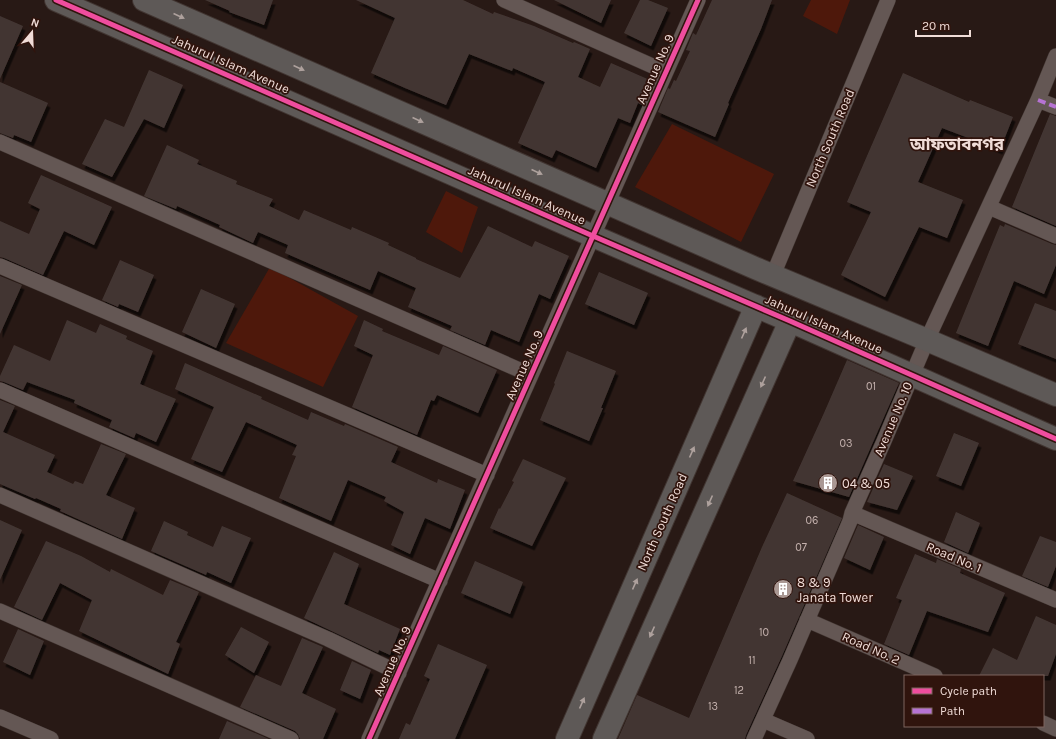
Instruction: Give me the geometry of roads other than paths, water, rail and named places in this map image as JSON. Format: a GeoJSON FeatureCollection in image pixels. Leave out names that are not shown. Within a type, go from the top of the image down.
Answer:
{"type":"FeatureCollection","features":[{"type":"Feature","properties":{"kind":"street","name":"Jahurul Islam Avenue"},"geometry":{"type":"LineString","coordinates":[[56,0],[1056,438]]}},
{"type":"Feature","properties":{"kind":"street","name":"Jahurul Islam Avenue"},"geometry":{"type":"LineString","coordinates":[[144,0],[773,275],[1056,395]]}},
{"type":"Feature","properties":{"kind":"street"},"geometry":{"type":"LineString","coordinates":[[504,0],[666,72]]}},
{"type":"Feature","properties":{"kind":"street","name":"Avenue No. 9"},"geometry":{"type":"LineString","coordinates":[[369,739],[698,0]]}},
{"type":"Feature","properties":{"kind":"street","name":"North South Road"},"geometry":{"type":"LineString","coordinates":[[773,275],[888,0]]}},
{"type":"Feature","properties":{"kind":"street","name":"Avenue No. 10"},"geometry":{"type":"LineString","coordinates":[[754,739],[850,522],[852,513],[927,340],[1038,100],[1056,56]]}},
{"type":"Feature","properties":{"kind":"street"},"geometry":{"type":"LineString","coordinates":[[1038,100],[1056,107]]}},
{"type":"Feature","properties":{"kind":"street"},"geometry":{"type":"LineString","coordinates":[[0,142],[531,375]]}},
{"type":"Feature","properties":{"kind":"street"},"geometry":{"type":"LineString","coordinates":[[989,207],[1056,236]]}},
{"type":"Feature","properties":{"kind":"street"},"geometry":{"type":"LineString","coordinates":[[0,266],[486,475]]}},
{"type":"Feature","properties":{"kind":"street","name":"North South Road"},"geometry":{"type":"LineString","coordinates":[[567,739],[756,306]]}},
{"type":"Feature","properties":{"kind":"street"},"geometry":{"type":"LineString","coordinates":[[604,739],[790,321]]}},
{"type":"Feature","properties":{"kind":"street"},"geometry":{"type":"LineString","coordinates":[[0,390],[440,581]]}},
{"type":"Feature","properties":{"kind":"street"},"geometry":{"type":"LineString","coordinates":[[0,495],[328,639],[399,673]]}},
{"type":"Feature","properties":{"kind":"street","name":"Road No. 1"},"geometry":{"type":"LineString","coordinates":[[852,513],[1056,600]]}},
{"type":"Feature","properties":{"kind":"street"},"geometry":{"type":"LineString","coordinates":[[0,611],[291,739]]}},
{"type":"Feature","properties":{"kind":"street","name":"Road No. 2"},"geometry":{"type":"LineString","coordinates":[[807,620],[933,675]]}},
{"type":"Feature","properties":{"kind":"street"},"geometry":{"type":"LineString","coordinates":[[0,717],[51,739]]}},
{"type":"Feature","properties":{"kind":"street"},"geometry":{"type":"LineString","coordinates":[[763,720],[807,739]]}},
{"type":"Feature","properties":{"kind":"street"},"geometry":{"type":"LineString","coordinates":[[1044,724],[1056,729]]}},
{"type":"Feature","properties":{"kind":"place","name":"04 & 05"},"geometry":{"type":"Point","coordinates":[828,483]}},
{"type":"Feature","properties":{"kind":"place","name":"8 & 9 Janata Tower"},"geometry":{"type":"Point","coordinates":[783,589]}},
{"type":"Feature","properties":{"kind":"district","name":"আফতাবনগর"},"geometry":{"type":"Point","coordinates":[957,144]}}]}
